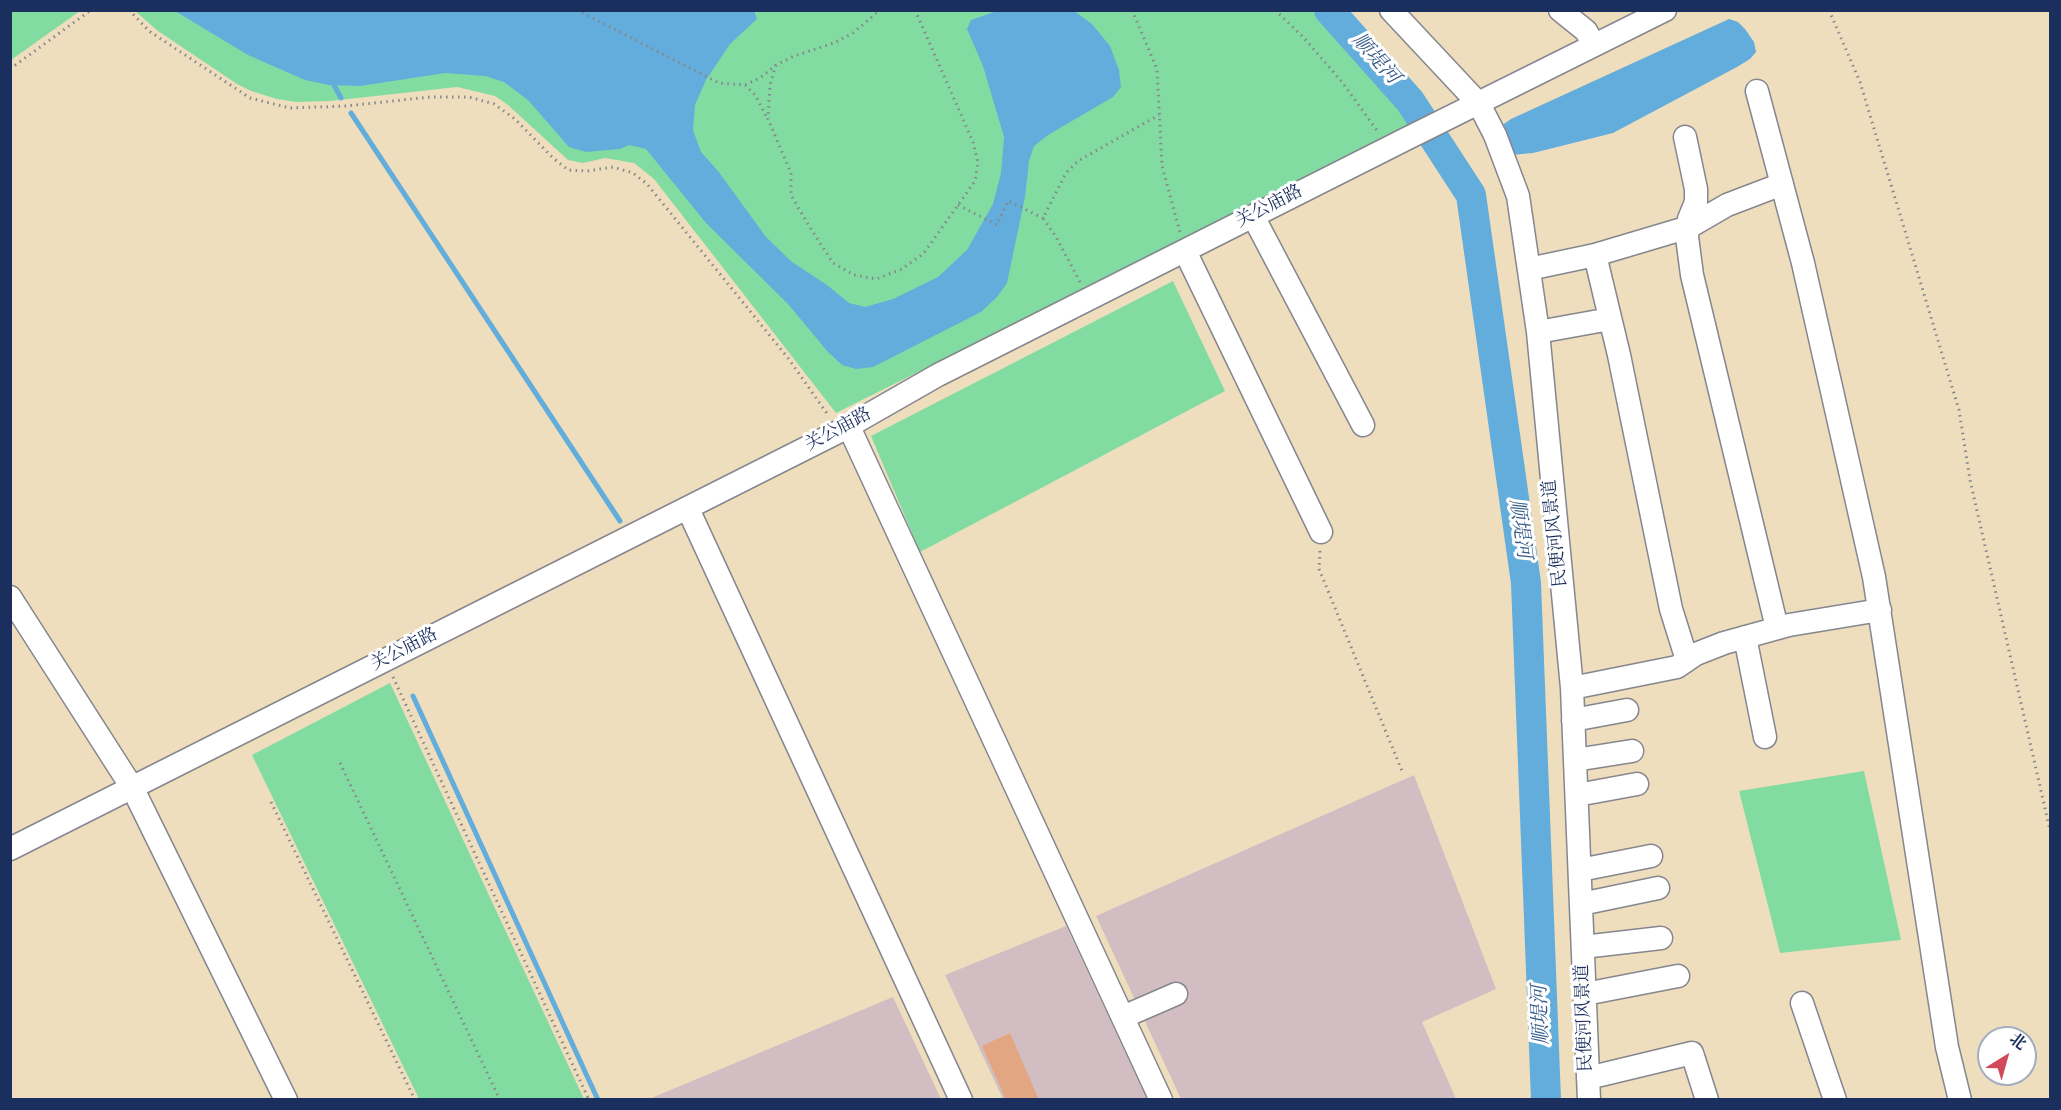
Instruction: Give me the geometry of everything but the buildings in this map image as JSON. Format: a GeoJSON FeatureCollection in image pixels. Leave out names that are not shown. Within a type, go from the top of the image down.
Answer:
{"type":"FeatureCollection","features":[{"type":"Feature","properties":{"kind":"street","name":"民便河风景道"},"geometry":{"type":"LineString","coordinates":[[1390,10],[1495,135],[1518,196],[1538,332],[1572,688],[1589,1089]]}},
{"type":"Feature","properties":{"kind":"street"},"geometry":{"type":"LineString","coordinates":[[1560,10],[1586,31],[1594,45]]}},
{"type":"Feature","properties":{"kind":"street","name":"关公庙路"},"geometry":{"type":"LineString","coordinates":[[10,849],[688,509],[844,429],[938,375],[1665,10]]}},
{"type":"Feature","properties":{"kind":"street"},"geometry":{"type":"LineString","coordinates":[[1757,91],[1806,274],[1874,577],[1947,1047],[1960,1100]]}},
{"type":"Feature","properties":{"kind":"street"},"geometry":{"type":"LineString","coordinates":[[1685,137],[1696,189],[1696,202],[1687,237],[1692,275],[1778,628]]}},
{"type":"Feature","properties":{"kind":"street"},"geometry":{"type":"LineString","coordinates":[[1529,269],[1594,255],[1689,227],[1727,205],[1782,184]]}},
{"type":"Feature","properties":{"kind":"street"},"geometry":{"type":"LineString","coordinates":[[1253,216],[1363,425]]}},
{"type":"Feature","properties":{"kind":"street"},"geometry":{"type":"LineString","coordinates":[[1185,251],[1321,532]]}},
{"type":"Feature","properties":{"kind":"street"},"geometry":{"type":"LineString","coordinates":[[1594,255],[1610,319],[1671,609],[1687,660]]}},
{"type":"Feature","properties":{"kind":"street"},"geometry":{"type":"LineString","coordinates":[[1538,332],[1610,319]]}},
{"type":"Feature","properties":{"kind":"street"},"geometry":{"type":"LineString","coordinates":[[844,429],[1161,1100]]}},
{"type":"Feature","properties":{"kind":"street"},"geometry":{"type":"LineString","coordinates":[[688,509],[961,1100]]}},
{"type":"Feature","properties":{"kind":"street"},"geometry":{"type":"LineString","coordinates":[[10,597],[133,789],[286,1100]]}},
{"type":"Feature","properties":{"kind":"street"},"geometry":{"type":"LineString","coordinates":[[1572,688],[1677,667],[1696,654],[1778,628],[1880,610]]}},
{"type":"Feature","properties":{"kind":"street"},"geometry":{"type":"LineString","coordinates":[[1745,638],[1765,737]]}},
{"type":"Feature","properties":{"kind":"street"},"geometry":{"type":"LineString","coordinates":[[1574,720],[1626,710]]}},
{"type":"Feature","properties":{"kind":"street"},"geometry":{"type":"LineString","coordinates":[[1575,760],[1632,751]]}},
{"type":"Feature","properties":{"kind":"street"},"geometry":{"type":"LineString","coordinates":[[1577,795],[1637,784]]}},
{"type":"Feature","properties":{"kind":"street"},"geometry":{"type":"LineString","coordinates":[[1580,870],[1651,856]]}},
{"type":"Feature","properties":{"kind":"street"},"geometry":{"type":"LineString","coordinates":[[1581,904],[1658,888]]}},
{"type":"Feature","properties":{"kind":"street"},"geometry":{"type":"LineString","coordinates":[[1583,947],[1661,938]]}},
{"type":"Feature","properties":{"kind":"street"},"geometry":{"type":"LineString","coordinates":[[1585,994],[1678,976]]}},
{"type":"Feature","properties":{"kind":"street"},"geometry":{"type":"LineString","coordinates":[[1123,1017],[1176,993]]}},
{"type":"Feature","properties":{"kind":"street"},"geometry":{"type":"LineString","coordinates":[[1802,1003],[1835,1100]]}},
{"type":"Feature","properties":{"kind":"street"},"geometry":{"type":"LineString","coordinates":[[1589,1089],[1692,1053],[1707,1100]]}},
{"type":"Feature","properties":{"kind":"path"},"geometry":{"type":"LineString","coordinates":[[10,69],[91,10]]}},
{"type":"Feature","properties":{"kind":"path"},"geometry":{"type":"LineString","coordinates":[[129,10],[149,31],[250,98],[290,108],[346,106],[430,97],[469,97],[494,104],[515,119],[553,159],[568,170],[587,171],[613,167],[633,173],[647,184],[844,429]]}},
{"type":"Feature","properties":{"kind":"path"},"geometry":{"type":"LineString","coordinates":[[578,10],[719,83],[745,85],[794,56],[834,43],[853,33],[880,10]]}},
{"type":"Feature","properties":{"kind":"path"},"geometry":{"type":"LineString","coordinates":[[745,85],[756,96],[791,173],[791,195],[833,263],[854,275],[876,279],[903,269],[924,253],[975,181],[978,163],[973,142],[915,10]]}},
{"type":"Feature","properties":{"kind":"path"},"geometry":{"type":"LineString","coordinates":[[1132,10],[1157,69],[1162,166],[1185,251]]}},
{"type":"Feature","properties":{"kind":"path"},"geometry":{"type":"LineString","coordinates":[[1275,10],[1304,38],[1397,143]]}},
{"type":"Feature","properties":{"kind":"path"},"geometry":{"type":"LineString","coordinates":[[1829,10],[1860,82],[1959,410],[1970,480],[2050,830]]}},
{"type":"Feature","properties":{"kind":"path"},"geometry":{"type":"LineString","coordinates":[[768,119],[770,85],[776,65]]}},
{"type":"Feature","properties":{"kind":"path"},"geometry":{"type":"LineString","coordinates":[[1042,218],[1066,173],[1078,161],[1159,115]]}},
{"type":"Feature","properties":{"kind":"path"},"geometry":{"type":"LineString","coordinates":[[958,205],[997,225],[1008,201],[1042,218],[1056,237],[1089,299]]}},
{"type":"Feature","properties":{"kind":"path"},"geometry":{"type":"LineString","coordinates":[[1321,532],[1319,569],[1402,771]]}},
{"type":"Feature","properties":{"kind":"path"},"geometry":{"type":"LineString","coordinates":[[386,661],[589,1100]]}},
{"type":"Feature","properties":{"kind":"path"},"geometry":{"type":"LineString","coordinates":[[340,763],[500,1100]]}},
{"type":"Feature","properties":{"kind":"path"},"geometry":{"type":"LineString","coordinates":[[271,802],[415,1100]]}},
{"type":"Feature","properties":{"kind":"shaded area"},"geometry":{"type":"Polygon","coordinates":[[[1414,775],[1496,989],[1422,1022],[1456,1099],[1181,1099],[1096,916],[1414,775]]]}},
{"type":"Feature","properties":{"kind":"shaded area"},"geometry":{"type":"Polygon","coordinates":[[[1066,926],[1147,1099],[1003,1099],[945,975],[1066,926]]]}},
{"type":"Feature","properties":{"kind":"shaded area"},"geometry":{"type":"Polygon","coordinates":[[[893,997],[941,1099],[649,1099],[893,997]]]}},
{"type":"Feature","properties":{"kind":"green space"},"geometry":{"type":"Polygon","coordinates":[[[11,10],[80,10],[80,11],[11,60],[11,10]]]}},
{"type":"Feature","properties":{"kind":"green space"},"geometry":{"type":"Polygon","coordinates":[[[135,11],[1313,11],[1372,71],[1401,108],[1411,126],[836,413],[654,179],[634,163],[605,158],[583,163],[568,160],[508,105],[495,96],[457,87],[330,101],[296,102],[277,99],[237,84],[158,31],[135,11]]]}},
{"type":"Feature","properties":{"kind":"green space"},"geometry":{"type":"Polygon","coordinates":[[[1173,281],[1225,391],[920,552],[871,436],[1173,281]]]}},
{"type":"Feature","properties":{"kind":"green space"},"geometry":{"type":"Polygon","coordinates":[[[390,683],[584,1099],[419,1099],[252,755],[390,683]]]}},
{"type":"Feature","properties":{"kind":"green space"},"geometry":{"type":"Polygon","coordinates":[[[1864,771],[1901,940],[1780,953],[1739,791],[1864,771]]]}},
{"type":"Feature","properties":{"kind":"water"},"geometry":{"type":"Polygon","coordinates":[[[175,11],[754,11],[757,19],[730,44],[706,80],[695,105],[693,130],[701,152],[718,171],[766,237],[792,262],[849,303],[865,307],[893,299],[938,277],[967,250],[993,204],[1001,173],[1004,137],[983,66],[967,29],[971,20],[997,11],[1074,11],[1092,24],[1110,46],[1119,70],[1121,87],[1113,97],[1048,135],[1034,146],[1029,161],[1025,197],[1007,283],[997,297],[981,312],[873,367],[856,369],[842,365],[828,352],[788,304],[706,223],[646,149],[629,145],[620,149],[586,152],[569,147],[528,100],[504,82],[485,76],[445,73],[360,86],[329,85],[305,80],[248,55],[175,11]]]}},
{"type":"Feature","properties":{"kind":"water"},"geometry":{"type":"Polygon","coordinates":[[[1729,19],[1738,22],[1754,42],[1756,52],[1750,59],[1613,133],[1533,153],[1511,155],[1501,126],[1511,119],[1729,19]]]}},
{"type":"Feature","properties":{"kind":"waterway","name":"顺堤河"},"geometry":{"type":"LineString","coordinates":[[1329,10],[1410,101],[1471,195],[1526,583],[1546,1100]]}},
{"type":"Feature","properties":{"kind":"waterway"},"geometry":{"type":"LineString","coordinates":[[334,85],[341,98]]}},
{"type":"Feature","properties":{"kind":"waterway"},"geometry":{"type":"LineString","coordinates":[[351,113],[620,521]]}},
{"type":"Feature","properties":{"kind":"waterway"},"geometry":{"type":"LineString","coordinates":[[413,696],[598,1100]]}}]}
